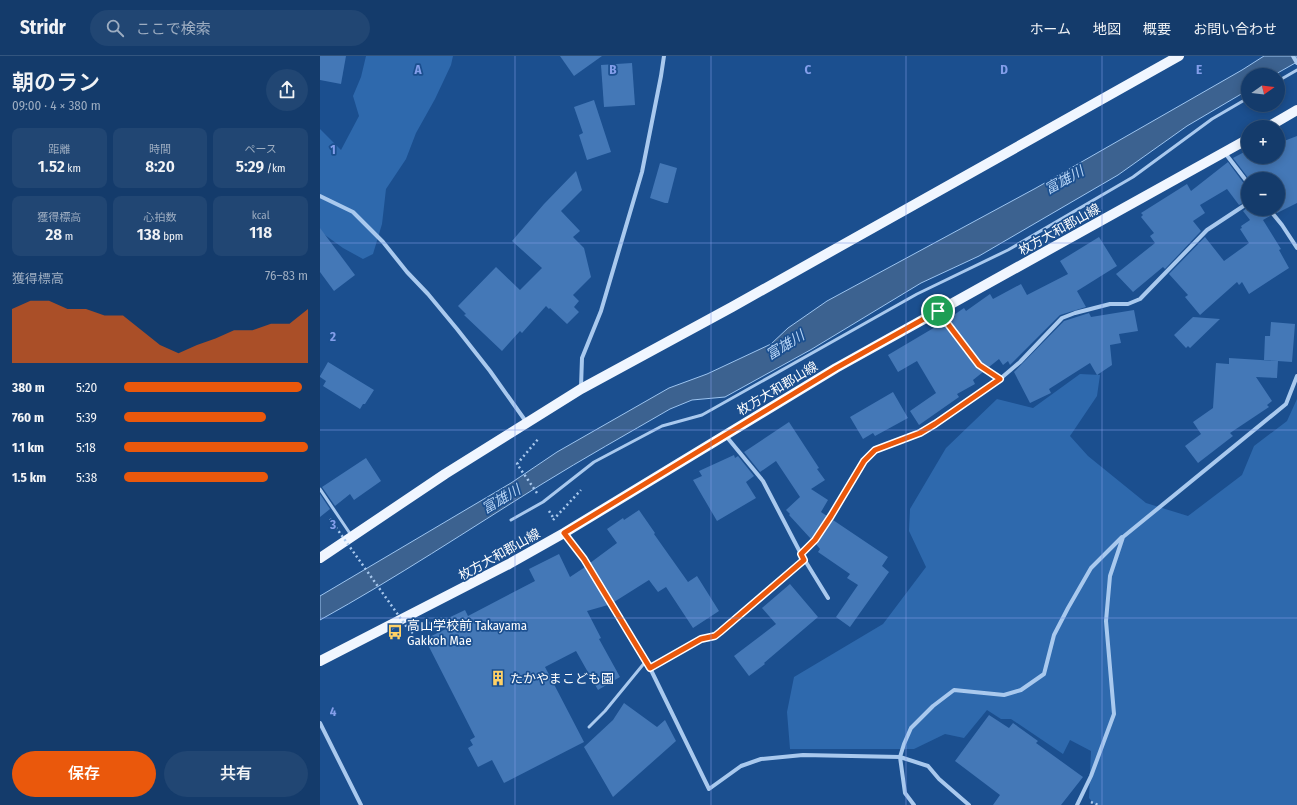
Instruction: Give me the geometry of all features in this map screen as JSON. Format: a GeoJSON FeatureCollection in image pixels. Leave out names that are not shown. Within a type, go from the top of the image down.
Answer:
{"type":"FeatureCollection","features":[{"type":"Feature","properties":{"kind":"main road"},"geometry":{"type":"LineString","coordinates":[[320,558],[445,474],[581,389],[732,307],[1179,56]]}},
{"type":"Feature","properties":{"kind":"main road"},"geometry":{"type":"LineString","coordinates":[[1280,120],[1297,110]]}},
{"type":"Feature","properties":{"kind":"main road","name":"枚方大和郡山線"},"geometry":{"type":"LineString","coordinates":[[320,661],[509,564],[564,533],[836,368],[1241,143]]}},
{"type":"Feature","properties":{"kind":"street"},"geometry":{"type":"LineString","coordinates":[[581,389],[582,358],[601,311],[642,172],[664,56]]}},
{"type":"Feature","properties":{"kind":"street"},"geometry":{"type":"LineString","coordinates":[[1293,56],[1297,64]]}},
{"type":"Feature","properties":{"kind":"street"},"geometry":{"type":"LineString","coordinates":[[1225,152],[1241,174]]}},
{"type":"Feature","properties":{"kind":"street"},"geometry":{"type":"LineString","coordinates":[[320,196],[353,212],[383,242],[457,329],[490,371],[527,423]]}},
{"type":"Feature","properties":{"kind":"street"},"geometry":{"type":"LineString","coordinates":[[801,554],[815,540],[864,461],[875,450],[930,428],[1000,379],[1020,362],[1062,318],[1110,304],[1128,304],[1140,300],[1207,230],[1241,208]]}},
{"type":"Feature","properties":{"kind":"street"},"geometry":{"type":"LineString","coordinates":[[1275,216],[1297,248]]}},
{"type":"Feature","properties":{"kind":"street"},"geometry":{"type":"LineString","coordinates":[[938,311],[979,365],[1000,379]]}},
{"type":"Feature","properties":{"kind":"street"},"geometry":{"type":"LineString","coordinates":[[914,805],[905,793],[900,757],[911,728],[933,706],[954,690],[1004,695],[1021,690],[1044,674],[1054,635],[1091,568],[1122,537],[1286,404],[1297,376]]}},
{"type":"Feature","properties":{"kind":"street"},"geometry":{"type":"LineString","coordinates":[[726,435],[762,481],[804,560],[828,598]]}},
{"type":"Feature","properties":{"kind":"street"},"geometry":{"type":"LineString","coordinates":[[564,533],[584,559],[650,668],[709,788],[741,766],[761,759],[803,755],[900,757],[928,766],[939,779],[969,805]]}},
{"type":"Feature","properties":{"kind":"street"},"geometry":{"type":"LineString","coordinates":[[1078,805],[1091,776],[1114,714],[1106,621],[1110,576],[1122,537]]}},
{"type":"Feature","properties":{"kind":"street"},"geometry":{"type":"LineString","coordinates":[[650,668],[701,639],[715,636],[804,560]]}},
{"type":"Feature","properties":{"kind":"street"},"geometry":{"type":"LineString","coordinates":[[320,723],[361,805]]}},
{"type":"Feature","properties":{"kind":"lane"},"geometry":{"type":"LineString","coordinates":[[1285,77],[1297,70]]}},
{"type":"Feature","properties":{"kind":"lane"},"geometry":{"type":"LineString","coordinates":[[510,520],[543,502],[600,458],[662,426],[702,415],[917,294],[1008,250],[1133,177],[1212,119],[1241,102]]}},
{"type":"Feature","properties":{"kind":"lane"},"geometry":{"type":"LineString","coordinates":[[320,489],[352,537]]}},
{"type":"Feature","properties":{"kind":"lane"},"geometry":{"type":"LineString","coordinates":[[589,727],[605,712],[646,661]]}},
{"type":"Feature","properties":{"kind":"path"},"geometry":{"type":"LineString","coordinates":[[539,438],[517,464],[543,502]]}},
{"type":"Feature","properties":{"kind":"path"},"geometry":{"type":"LineString","coordinates":[[549,524],[581,490]]}},
{"type":"Feature","properties":{"kind":"path"},"geometry":{"type":"LineString","coordinates":[[330,519],[411,633],[432,622]]}},
{"type":"Feature","properties":{"kind":"shaded area"},"geometry":{"type":"Polygon","coordinates":[[[366,56],[453,56],[451,65],[435,99],[416,133],[406,159],[386,189],[382,224],[373,254],[363,259],[343,248],[325,235],[320,235],[320,129],[341,150],[359,116],[353,96],[361,77],[366,56]]]}},
{"type":"Feature","properties":{"kind":"shaded area"},"geometry":{"type":"Polygon","coordinates":[[[1080,374],[1100,375],[1097,396],[1070,436],[1088,456],[1146,503],[1188,516],[1242,475],[1254,446],[1287,421],[1297,399],[1297,805],[1095,805],[1089,798],[1091,751],[1070,740],[1063,754],[1011,719],[1001,719],[987,710],[964,738],[945,734],[914,749],[790,749],[787,712],[794,677],[883,624],[926,567],[909,531],[910,509],[946,448],[997,399],[1033,408],[1080,374]]]}},
{"type":"Feature","properties":{"kind":"water"},"geometry":{"type":"Polygon","coordinates":[[[1264,56],[1297,56],[1297,62],[1285,69],[1245,68],[1264,56]]]}},
{"type":"Feature","properties":{"kind":"water","name":"富雄川"},"geometry":{"type":"Polygon","coordinates":[[[1241,71],[1241,94],[1187,126],[1118,175],[979,256],[921,283],[812,349],[725,397],[692,400],[670,409],[558,474],[404,571],[320,620],[320,596],[511,483],[557,452],[669,388],[707,374],[771,344],[788,328],[827,301],[1036,188],[1241,71]]]}},
{"type":"Feature","properties":{"kind":"building"},"geometry":{"type":"Polygon","coordinates":[[[320,56],[346,56],[341,84],[320,80],[320,56]]]}},
{"type":"Feature","properties":{"kind":"building"},"geometry":{"type":"Polygon","coordinates":[[[560,56],[602,56],[574,76],[560,56]]]}},
{"type":"Feature","properties":{"kind":"building"},"geometry":{"type":"Polygon","coordinates":[[[632,63],[635,105],[604,107],[601,65],[632,63]]]}},
{"type":"Feature","properties":{"kind":"building"},"geometry":{"type":"Polygon","coordinates":[[[594,100],[611,152],[587,160],[579,135],[583,133],[574,107],[594,100]]]}},
{"type":"Feature","properties":{"kind":"building"},"geometry":{"type":"Polygon","coordinates":[[[1297,136],[1297,203],[1285,209],[1285,172],[1244,172],[1233,158],[1241,154],[1241,164],[1285,164],[1285,141],[1297,136]]]}},
{"type":"Feature","properties":{"kind":"building"},"geometry":{"type":"Polygon","coordinates":[[[1228,162],[1241,180],[1241,204],[1239,205],[1227,189],[1200,205],[1205,213],[1193,221],[1201,231],[1165,269],[1163,267],[1133,292],[1116,274],[1155,243],[1150,236],[1154,233],[1141,217],[1143,215],[1141,213],[1187,184],[1191,191],[1228,162]]]}},
{"type":"Feature","properties":{"kind":"building"},"geometry":{"type":"Polygon","coordinates":[[[660,163],[677,168],[668,203],[650,198],[660,163]]]}},
{"type":"Feature","properties":{"kind":"building"},"geometry":{"type":"Polygon","coordinates":[[[576,171],[582,190],[561,211],[580,231],[573,237],[584,248],[591,277],[573,295],[579,301],[574,307],[579,312],[567,324],[546,306],[522,333],[520,331],[502,351],[464,315],[466,314],[458,306],[496,267],[520,290],[542,268],[512,241],[544,204],[576,171]]]}},
{"type":"Feature","properties":{"kind":"building"},"geometry":{"type":"Polygon","coordinates":[[[1247,216],[1270,216],[1263,220],[1281,249],[1279,250],[1289,268],[1249,294],[1242,282],[1239,285],[1237,282],[1200,315],[1185,297],[1188,295],[1169,274],[1205,237],[1224,261],[1249,243],[1240,229],[1242,228],[1241,226],[1250,220],[1247,216]]]}},
{"type":"Feature","properties":{"kind":"building"},"geometry":{"type":"Polygon","coordinates":[[[320,228],[355,275],[334,291],[320,272],[320,228]]]}},
{"type":"Feature","properties":{"kind":"building"},"geometry":{"type":"Polygon","coordinates":[[[1099,237],[1117,266],[1077,291],[1086,307],[1060,315],[1010,365],[1008,361],[1003,365],[999,359],[989,367],[981,362],[948,319],[964,308],[966,311],[990,294],[993,299],[1021,284],[1027,295],[1068,274],[1060,261],[1099,237]]]}},
{"type":"Feature","properties":{"kind":"building"},"geometry":{"type":"Polygon","coordinates":[[[1134,310],[1138,331],[1119,334],[1121,343],[1110,345],[1112,365],[1097,375],[1090,363],[1049,389],[1051,393],[1030,403],[1014,372],[1064,321],[1089,313],[1091,317],[1134,310]]]}},
{"type":"Feature","properties":{"kind":"building"},"geometry":{"type":"Polygon","coordinates":[[[1193,317],[1220,319],[1190,348],[1188,346],[1186,348],[1174,335],[1193,317]]]}},
{"type":"Feature","properties":{"kind":"building"},"geometry":{"type":"Polygon","coordinates":[[[1271,322],[1295,324],[1292,362],[1264,360],[1265,336],[1270,336],[1271,322]]]}},
{"type":"Feature","properties":{"kind":"building"},"geometry":{"type":"Polygon","coordinates":[[[942,323],[976,367],[983,372],[973,380],[975,384],[957,394],[959,397],[919,425],[910,411],[936,393],[917,361],[898,372],[888,355],[942,323]]]}},
{"type":"Feature","properties":{"kind":"building"},"geometry":{"type":"Polygon","coordinates":[[[1229,358],[1278,361],[1277,378],[1256,377],[1272,401],[1267,405],[1269,407],[1230,433],[1233,436],[1198,463],[1185,446],[1201,434],[1193,422],[1213,408],[1216,363],[1229,364],[1229,358]]]}},
{"type":"Feature","properties":{"kind":"building"},"geometry":{"type":"Polygon","coordinates":[[[328,362],[374,390],[360,409],[323,386],[326,381],[320,376],[328,362]]]}},
{"type":"Feature","properties":{"kind":"building"},"geometry":{"type":"Polygon","coordinates":[[[893,392],[908,418],[875,436],[873,433],[863,439],[850,417],[893,392]]]}},
{"type":"Feature","properties":{"kind":"building"},"geometry":{"type":"Polygon","coordinates":[[[789,422],[819,468],[817,469],[825,480],[811,489],[828,500],[821,512],[827,516],[811,539],[786,510],[800,497],[776,461],[760,472],[744,452],[789,422]]]}},
{"type":"Feature","properties":{"kind":"building"},"geometry":{"type":"Polygon","coordinates":[[[734,455],[735,458],[738,456],[754,476],[746,482],[756,498],[717,521],[693,480],[702,476],[699,471],[734,455]]]}},
{"type":"Feature","properties":{"kind":"building"},"geometry":{"type":"Polygon","coordinates":[[[366,458],[381,481],[354,500],[350,494],[335,506],[322,487],[366,458]]]}},
{"type":"Feature","properties":{"kind":"building"},"geometry":{"type":"Polygon","coordinates":[[[320,494],[330,509],[320,517],[320,494]]]}},
{"type":"Feature","properties":{"kind":"building"},"geometry":{"type":"Polygon","coordinates":[[[639,510],[688,582],[697,576],[719,611],[693,628],[666,587],[658,592],[649,580],[614,602],[590,563],[617,543],[607,529],[623,518],[624,520],[639,510]]]}},
{"type":"Feature","properties":{"kind":"building"},"geometry":{"type":"Polygon","coordinates":[[[833,520],[888,557],[882,566],[889,572],[850,627],[836,617],[858,585],[847,578],[850,574],[818,552],[820,549],[816,544],[833,520]]]}},
{"type":"Feature","properties":{"kind":"building","name":"たかやまこども園"},"geometry":{"type":"Polygon","coordinates":[[[559,554],[570,577],[585,567],[608,605],[587,611],[601,638],[599,639],[620,677],[598,690],[576,651],[545,667],[584,742],[504,783],[492,760],[478,767],[468,748],[473,745],[470,740],[475,737],[425,639],[446,629],[442,621],[465,610],[468,616],[535,581],[529,569],[559,554]]]}},
{"type":"Feature","properties":{"kind":"building"},"geometry":{"type":"Polygon","coordinates":[[[790,584],[818,617],[764,663],[765,664],[749,676],[734,656],[776,624],[762,608],[790,584]]]}},
{"type":"Feature","properties":{"kind":"building"},"geometry":{"type":"Polygon","coordinates":[[[624,703],[657,727],[665,720],[676,741],[613,797],[584,747],[613,720],[624,703]]]}},
{"type":"Feature","properties":{"kind":"building"},"geometry":{"type":"Polygon","coordinates":[[[989,715],[1009,728],[1013,723],[1038,741],[1036,743],[1083,777],[1061,805],[993,805],[1000,795],[955,761],[989,715]]]}},
{"type":"Feature","properties":{"kind":"place","name":"高山学校前 Takayama Gakkoh Mae"},"geometry":{"type":"Point","coordinates":[395,632]}},
{"type":"Feature","properties":{"kind":"place","name":"たかやまこども園"},"geometry":{"type":"Point","coordinates":[498,678]}},
{"type":"Feature","properties":{"kind":"route"},"geometry":{"type":"LineString","coordinates":[[938,311],[979,365],[1000,379],[920,433],[875,450],[864,461],[815,540],[801,554],[804,560],[715,636],[701,639],[650,668],[584,559],[564,533],[836,368],[938,311]]}}]}
